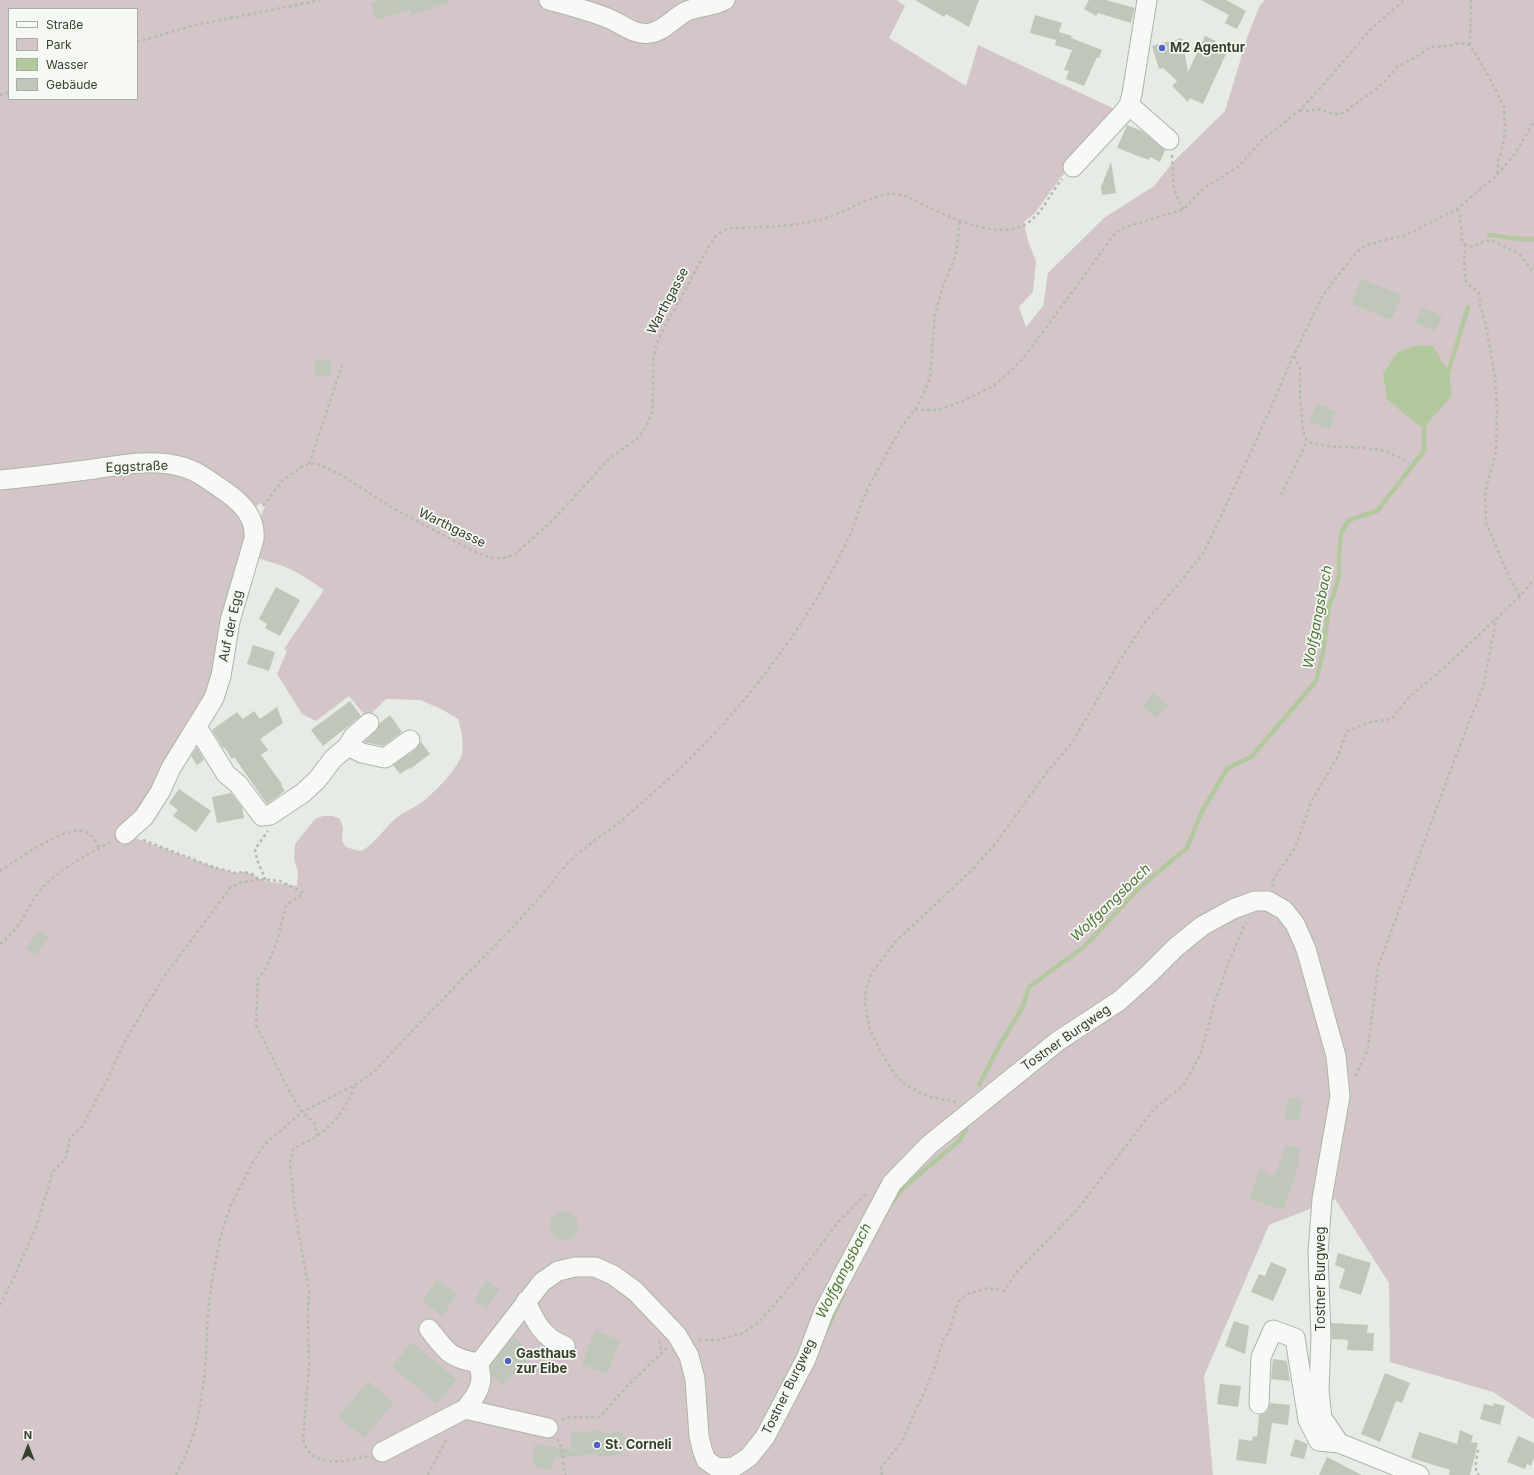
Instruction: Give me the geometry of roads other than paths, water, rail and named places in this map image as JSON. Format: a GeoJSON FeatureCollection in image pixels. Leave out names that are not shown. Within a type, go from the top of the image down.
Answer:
{"type":"FeatureCollection","features":[{"type":"Feature","properties":{"kind":"street"},"geometry":{"type":"LineString","coordinates":[[549,0],[607,17],[632,31],[651,33],[660,30],[683,13],[708,7],[725,0]]}},
{"type":"Feature","properties":{"kind":"street"},"geometry":{"type":"LineString","coordinates":[[1073,167],[1118,119],[1129,105],[1147,0]]}},
{"type":"Feature","properties":{"kind":"street"},"geometry":{"type":"LineString","coordinates":[[1129,105],[1169,140]]}},
{"type":"Feature","properties":{"kind":"street","name":"Eggstraße"},"geometry":{"type":"LineString","coordinates":[[0,480],[134,464],[170,464],[191,470],[205,477],[241,505],[250,515],[253,522]]}},
{"type":"Feature","properties":{"kind":"street","name":"Auf der Egg"},"geometry":{"type":"LineString","coordinates":[[125,834],[144,817],[160,792],[171,768],[214,698],[218,686],[230,621],[254,539],[255,529],[253,522]]}},
{"type":"Feature","properties":{"kind":"street"},"geometry":{"type":"LineString","coordinates":[[197,727],[226,774],[238,784],[261,819],[270,815],[303,793],[317,780],[333,759],[348,746],[353,737],[369,723]]}},
{"type":"Feature","properties":{"kind":"street"},"geometry":{"type":"LineString","coordinates":[[348,746],[362,752],[385,758],[410,740]]}},
{"type":"Feature","properties":{"kind":"street","name":"Tostner Burgweg"},"geometry":{"type":"LineString","coordinates":[[479,1363],[542,1282],[558,1271],[575,1267],[595,1267],[613,1275],[635,1291],[668,1336],[689,1356],[694,1379],[699,1436],[706,1460],[716,1467],[734,1467],[749,1457],[765,1437],[806,1359],[824,1311],[892,1183],[929,1145],[1058,1041],[1119,1001],[1176,947],[1202,926],[1233,910],[1261,901],[1284,910],[1295,924],[1306,949],[1336,1056],[1340,1096],[1322,1199],[1318,1253],[1321,1337],[1319,1391],[1322,1418],[1339,1443]]}},
{"type":"Feature","properties":{"kind":"street"},"geometry":{"type":"LineString","coordinates":[[526,1301],[532,1316],[544,1334],[554,1342],[565,1346]]}},
{"type":"Feature","properties":{"kind":"street"},"geometry":{"type":"LineString","coordinates":[[382,1452],[465,1409],[473,1399],[478,1388],[481,1380],[479,1363],[461,1360],[446,1351],[429,1329]]}},
{"type":"Feature","properties":{"kind":"street"},"geometry":{"type":"LineString","coordinates":[[1259,1404],[1261,1357],[1273,1330],[1295,1338],[1308,1420],[1319,1441],[1339,1443],[1419,1475]]}},
{"type":"Feature","properties":{"kind":"street"},"geometry":{"type":"LineString","coordinates":[[465,1409],[548,1428]]}},
{"type":"Feature","properties":{"kind":"water"},"geometry":{"type":"Polygon","coordinates":[[[1418,345],[1433,346],[1449,372],[1452,396],[1424,427],[1416,424],[1387,399],[1383,373],[1398,352],[1418,345]]]}},
{"type":"Feature","properties":{"kind":"waterway","name":"Wolfgangsbach"},"geometry":{"type":"LineString","coordinates":[[1489,235],[1519,239],[1534,239]]}},
{"type":"Feature","properties":{"kind":"waterway","name":"Wolfgangsbach"},"geometry":{"type":"LineString","coordinates":[[1447,376],[1468,307]]}},
{"type":"Feature","properties":{"kind":"waterway","name":"Wolfgangsbach"},"geometry":{"type":"LineString","coordinates":[[979,1085],[998,1048],[1023,1006],[1029,987],[1085,946],[1138,889],[1187,848],[1201,813],[1227,769],[1252,756],[1316,681],[1323,652],[1329,605],[1334,594],[1339,575],[1341,533],[1349,520],[1377,511],[1424,451],[1424,427],[1426,421]]}},
{"type":"Feature","properties":{"kind":"waterway","name":"Wolfgangsbach"},"geometry":{"type":"LineString","coordinates":[[891,1204],[902,1189],[960,1140],[966,1129]]}},
{"type":"Feature","properties":{"kind":"waterway","name":"Wolfgangsbach"},"geometry":{"type":"LineString","coordinates":[[826,1331],[844,1292]]}},
{"type":"Feature","properties":{"kind":"place","name":"M2 Agentur"},"geometry":{"type":"Point","coordinates":[1162,48]}},
{"type":"Feature","properties":{"kind":"place","name":"Gasthaus zur Eibe"},"geometry":{"type":"Point","coordinates":[508,1361]}},
{"type":"Feature","properties":{"kind":"place","name":"St. Corneli"},"geometry":{"type":"Point","coordinates":[597,1445]}}]}
